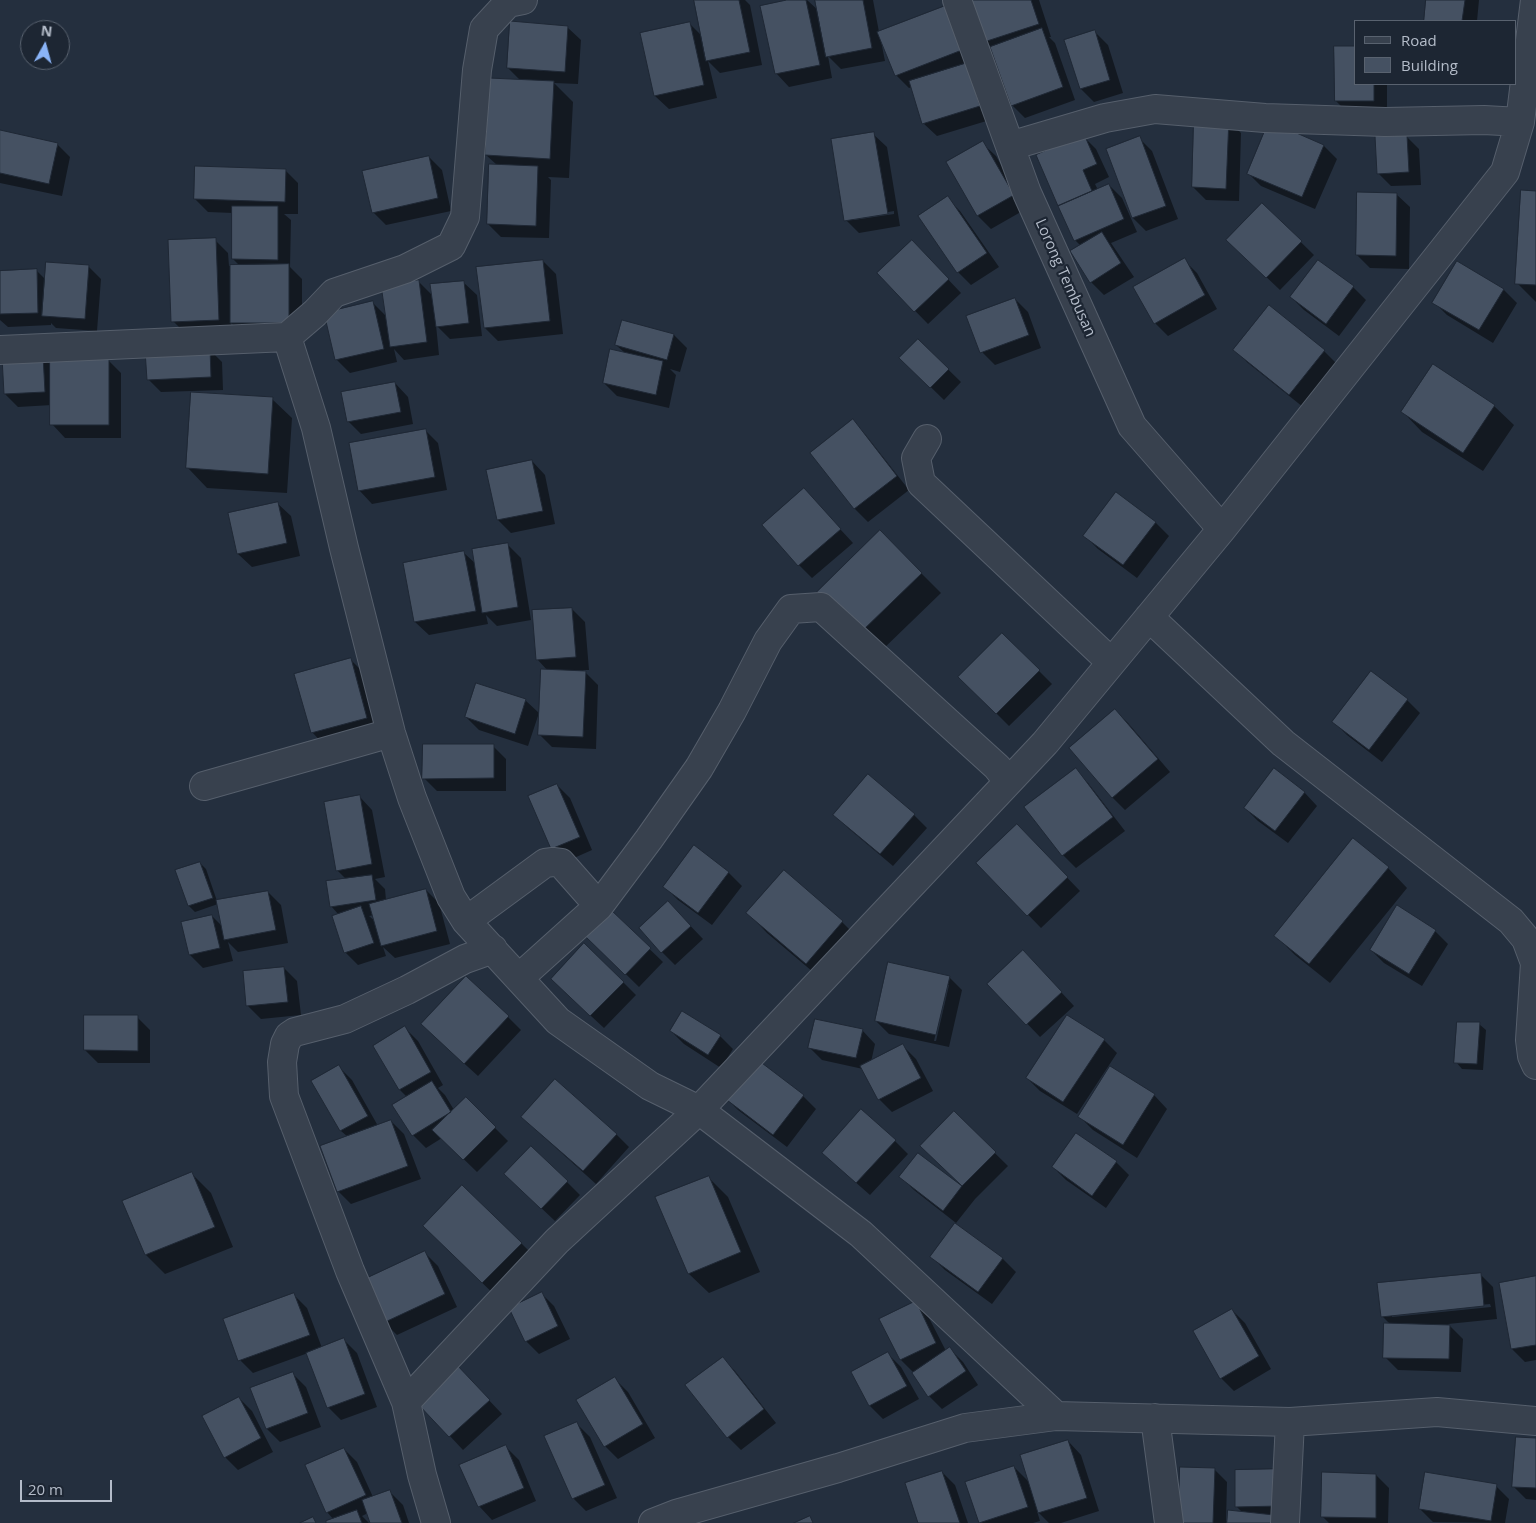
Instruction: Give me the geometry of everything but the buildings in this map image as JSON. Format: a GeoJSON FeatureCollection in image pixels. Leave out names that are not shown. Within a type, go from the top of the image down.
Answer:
{"type":"FeatureCollection","features":[{"type":"Feature","properties":{"kind":"street"},"geometry":{"type":"LineString","coordinates":[[0,350],[287,336],[316,313],[334,293],[406,270],[451,246],[465,217],[477,70],[484,29],[480,0]]}},
{"type":"Feature","properties":{"kind":"street"},"geometry":{"type":"LineString","coordinates":[[484,29],[508,3],[523,0]]}},
{"type":"Feature","properties":{"kind":"street","name":"Lorong Tembusan"},"geometry":{"type":"LineString","coordinates":[[957,0],[1027,193],[1132,426],[1222,529]]}},
{"type":"Feature","properties":{"kind":"street"},"geometry":{"type":"LineString","coordinates":[[406,1402],[557,1241],[699,1110],[1045,743],[1222,529],[1505,172],[1520,122],[1535,0]]}},
{"type":"Feature","properties":{"kind":"street"},"geometry":{"type":"LineString","coordinates":[[1010,146],[1105,118],[1155,109],[1274,119],[1385,122],[1484,120],[1520,122]]}},
{"type":"Feature","properties":{"kind":"street"},"geometry":{"type":"LineString","coordinates":[[287,336],[316,428],[391,733],[412,798],[447,888],[466,921],[558,1021],[650,1086],[699,1110],[861,1234],[1056,1416]]}},
{"type":"Feature","properties":{"kind":"street"},"geometry":{"type":"LineString","coordinates":[[926,439],[916,458],[921,483],[1111,662]]}},
{"type":"Feature","properties":{"kind":"street"},"geometry":{"type":"LineString","coordinates":[[519,978],[599,906],[699,768],[732,711],[768,641],[791,609],[821,607],[997,767],[1008,781]]}},
{"type":"Feature","properties":{"kind":"street"},"geometry":{"type":"LineString","coordinates":[[1149,617],[1283,743],[1511,920],[1531,938],[1535,962],[1530,1040],[1532,1056],[1536,1065]]}},
{"type":"Feature","properties":{"kind":"street"},"geometry":{"type":"LineString","coordinates":[[204,786],[391,733]]}},
{"type":"Feature","properties":{"kind":"street"},"geometry":{"type":"LineString","coordinates":[[466,921],[545,864],[553,862],[561,864],[599,906]]}},
{"type":"Feature","properties":{"kind":"street"},"geometry":{"type":"LineString","coordinates":[[436,1523],[422,1475],[406,1402],[350,1271],[284,1096],[282,1062],[285,1044],[289,1036],[295,1032],[345,1019],[407,990],[465,959],[493,950]]}},
{"type":"Feature","properties":{"kind":"street"},"geometry":{"type":"LineString","coordinates":[[653,1523],[676,1514],[838,1468],[964,1428],[1056,1416],[1290,1422],[1437,1412],[1536,1421]]}},
{"type":"Feature","properties":{"kind":"street"},"geometry":{"type":"LineString","coordinates":[[1155,1418],[1169,1523]]}},
{"type":"Feature","properties":{"kind":"street"},"geometry":{"type":"LineString","coordinates":[[1286,1523],[1290,1422]]}}]}
